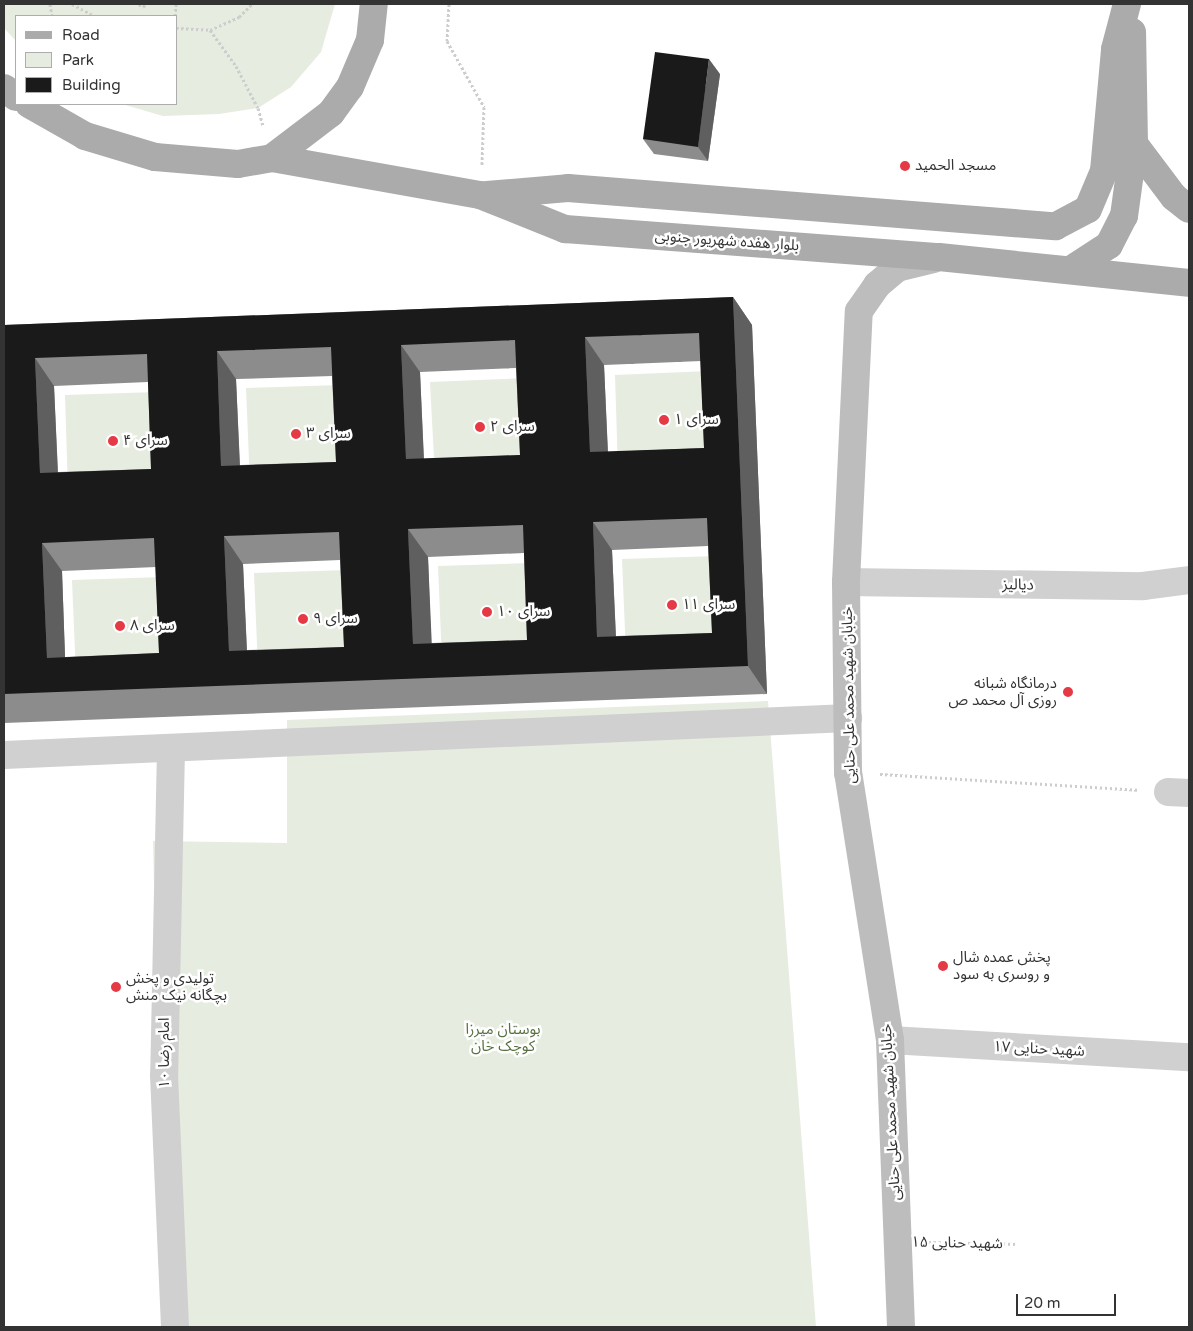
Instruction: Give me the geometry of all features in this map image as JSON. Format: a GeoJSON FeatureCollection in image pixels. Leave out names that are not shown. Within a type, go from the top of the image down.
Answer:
{"type":"FeatureCollection","features":[{"type":"Feature","properties":{"kind":"main road"},"geometry":{"type":"LineString","coordinates":[[31,105],[85,136],[155,157],[238,164],[272,158],[331,113],[350,87],[370,40],[374,4]]}},
{"type":"Feature","properties":{"kind":"main road"},"geometry":{"type":"LineString","coordinates":[[480,195],[568,188],[1056,226],[1088,209],[1104,171],[1115,49],[1127,4]]}},
{"type":"Feature","properties":{"kind":"main road"},"geometry":{"type":"LineString","coordinates":[[1072,270],[1108,245],[1124,216],[1134,144],[1132,4]]}},
{"type":"Feature","properties":{"kind":"main road"},"geometry":{"type":"LineString","coordinates":[[4,88],[15,96]]}},
{"type":"Feature","properties":{"kind":"main road"},"geometry":{"type":"LineString","coordinates":[[1134,144],[1174,197],[1189,209]]}},
{"type":"Feature","properties":{"kind":"main road","name":"بلوار هفده شهریور جنوبی"},"geometry":{"type":"LineString","coordinates":[[272,158],[480,195],[564,228],[939,257],[1189,283]]}},
{"type":"Feature","properties":{"kind":"main road","name":"خیابان شهید محمد علی حنایی"},"geometry":{"type":"LineString","coordinates":[[901,1327],[890,1040],[848,772],[846,582],[859,311],[876,285],[897,268],[939,257]]}},
{"type":"Feature","properties":{"kind":"street","name":"دیالیز"},"geometry":{"type":"LineString","coordinates":[[846,582],[1143,586],[1189,580]]}},
{"type":"Feature","properties":{"kind":"street"},"geometry":{"type":"LineString","coordinates":[[4,755],[848,718]]}},
{"type":"Feature","properties":{"kind":"street","name":"امام رضا ۱۰"},"geometry":{"type":"LineString","coordinates":[[171,749],[164,1075],[175,1327]]}},
{"type":"Feature","properties":{"kind":"street","name":"شهید حنایی ۱۷"},"geometry":{"type":"LineString","coordinates":[[890,1040],[1189,1057]]}},
{"type":"Feature","properties":{"kind":"path"},"geometry":{"type":"LineString","coordinates":[[72,4],[93,15]]}},
{"type":"Feature","properties":{"kind":"path"},"geometry":{"type":"LineString","coordinates":[[139,4],[143,7],[146,4]]}},
{"type":"Feature","properties":{"kind":"path"},"geometry":{"type":"LineString","coordinates":[[178,28],[210,30],[239,17],[252,4]]}},
{"type":"Feature","properties":{"kind":"path"},"geometry":{"type":"LineString","coordinates":[[448,4],[447,41],[484,107],[480,195]]}},
{"type":"Feature","properties":{"kind":"path"},"geometry":{"type":"LineString","coordinates":[[210,30],[236,66],[258,108],[272,158]]}},
{"type":"Feature","properties":{"kind":"path"},"geometry":{"type":"LineString","coordinates":[[848,772],[1179,793]]}},
{"type":"Feature","properties":{"kind":"path","name":"شهید حنایی ۱۵"},"geometry":{"type":"LineString","coordinates":[[897,1242],[1017,1244]]}},
{"type":"Feature","properties":{"kind":"green space"},"geometry":{"type":"Polygon","coordinates":[[[4,4],[335,4],[321,52],[291,87],[258,108],[219,114],[163,116],[125,105],[178,105],[178,15],[15,15],[15,40],[4,28],[4,4]]]}},
{"type":"Feature","properties":{"kind":"green space"},"geometry":{"type":"Polygon","coordinates":[[[709,371],[713,466],[618,470],[615,375],[709,371]]]}},
{"type":"Feature","properties":{"kind":"green space"},"geometry":{"type":"Polygon","coordinates":[[[525,378],[529,473],[435,477],[430,382],[525,378]]]}},
{"type":"Feature","properties":{"kind":"green space"},"geometry":{"type":"Polygon","coordinates":[[[341,385],[345,480],[250,483],[246,388],[341,385]]]}},
{"type":"Feature","properties":{"kind":"green space"},"geometry":{"type":"Polygon","coordinates":[[[157,392],[160,487],[68,490],[65,395],[157,392]]]}},
{"type":"Feature","properties":{"kind":"green space"},"geometry":{"type":"Polygon","coordinates":[[[717,556],[721,651],[626,654],[622,559],[717,556]]]}},
{"type":"Feature","properties":{"kind":"green space"},"geometry":{"type":"Polygon","coordinates":[[[533,563],[536,658],[442,661],[438,566],[533,563]]]}},
{"type":"Feature","properties":{"kind":"green space"},"geometry":{"type":"Polygon","coordinates":[[[348,570],[353,665],[258,668],[254,573],[348,570]]]}},
{"type":"Feature","properties":{"kind":"green space"},"geometry":{"type":"Polygon","coordinates":[[[164,577],[168,671],[76,675],[72,580],[164,577]]]}},
{"type":"Feature","properties":{"kind":"green space","name":"بوستان میرزا کوچک خان"},"geometry":{"type":"Polygon","coordinates":[[[768,701],[816,1327],[181,1327],[157,1023],[153,841],[287,843],[287,720],[768,701]]]}},
{"type":"Feature","properties":{"kind":"building"},"geometry":{"type":"Polygon","coordinates":[[[655,52],[709,59],[698,147],[643,139],[655,52]]]}},
{"type":"Feature","properties":{"kind":"building"},"geometry":{"type":"Polygon","coordinates":[[[733,297],[748,666],[4,694],[4,325],[733,297]],[[699,333],[585,337],[590,452],[704,448],[699,333]],[[515,340],[401,345],[406,459],[520,455],[515,340]],[[331,347],[217,351],[221,466],[336,462],[331,347]],[[147,354],[35,358],[40,473],[151,469],[147,354]],[[707,518],[593,522],[597,637],[712,633],[707,518]],[[523,525],[408,529],[413,644],[527,640],[523,525]],[[339,532],[224,536],[229,651],[344,647],[339,532]],[[154,538],[42,543],[47,658],[159,653],[154,538]]]}},
{"type":"Feature","properties":{"kind":"place","name":"مسجد الحمید"},"geometry":{"type":"Point","coordinates":[905,166]}},
{"type":"Feature","properties":{"kind":"place","name":"سرای ۱"},"geometry":{"type":"Point","coordinates":[664,420]}},
{"type":"Feature","properties":{"kind":"place","name":"سرای ۲"},"geometry":{"type":"Point","coordinates":[480,427]}},
{"type":"Feature","properties":{"kind":"place","name":"سرای ۳"},"geometry":{"type":"Point","coordinates":[296,434]}},
{"type":"Feature","properties":{"kind":"place","name":"سرای ۴"},"geometry":{"type":"Point","coordinates":[113,441]}},
{"type":"Feature","properties":{"kind":"place","name":"سرای ۱۱"},"geometry":{"type":"Point","coordinates":[672,605]}},
{"type":"Feature","properties":{"kind":"place","name":"سرای ۱۰"},"geometry":{"type":"Point","coordinates":[487,612]}},
{"type":"Feature","properties":{"kind":"place","name":"سرای ۹"},"geometry":{"type":"Point","coordinates":[303,619]}},
{"type":"Feature","properties":{"kind":"place","name":"سرای ۸"},"geometry":{"type":"Point","coordinates":[120,626]}},
{"type":"Feature","properties":{"kind":"place","name":"درمانگاه شبانه روزی آل محمد ص"},"geometry":{"type":"Point","coordinates":[1068,692]}},
{"type":"Feature","properties":{"kind":"place","name":"پخش عمده شال و روسری به سود"},"geometry":{"type":"Point","coordinates":[943,966]}},
{"type":"Feature","properties":{"kind":"place","name":"تولیدی و پخش بچگانه نیک منش"},"geometry":{"type":"Point","coordinates":[116,987]}}]}
